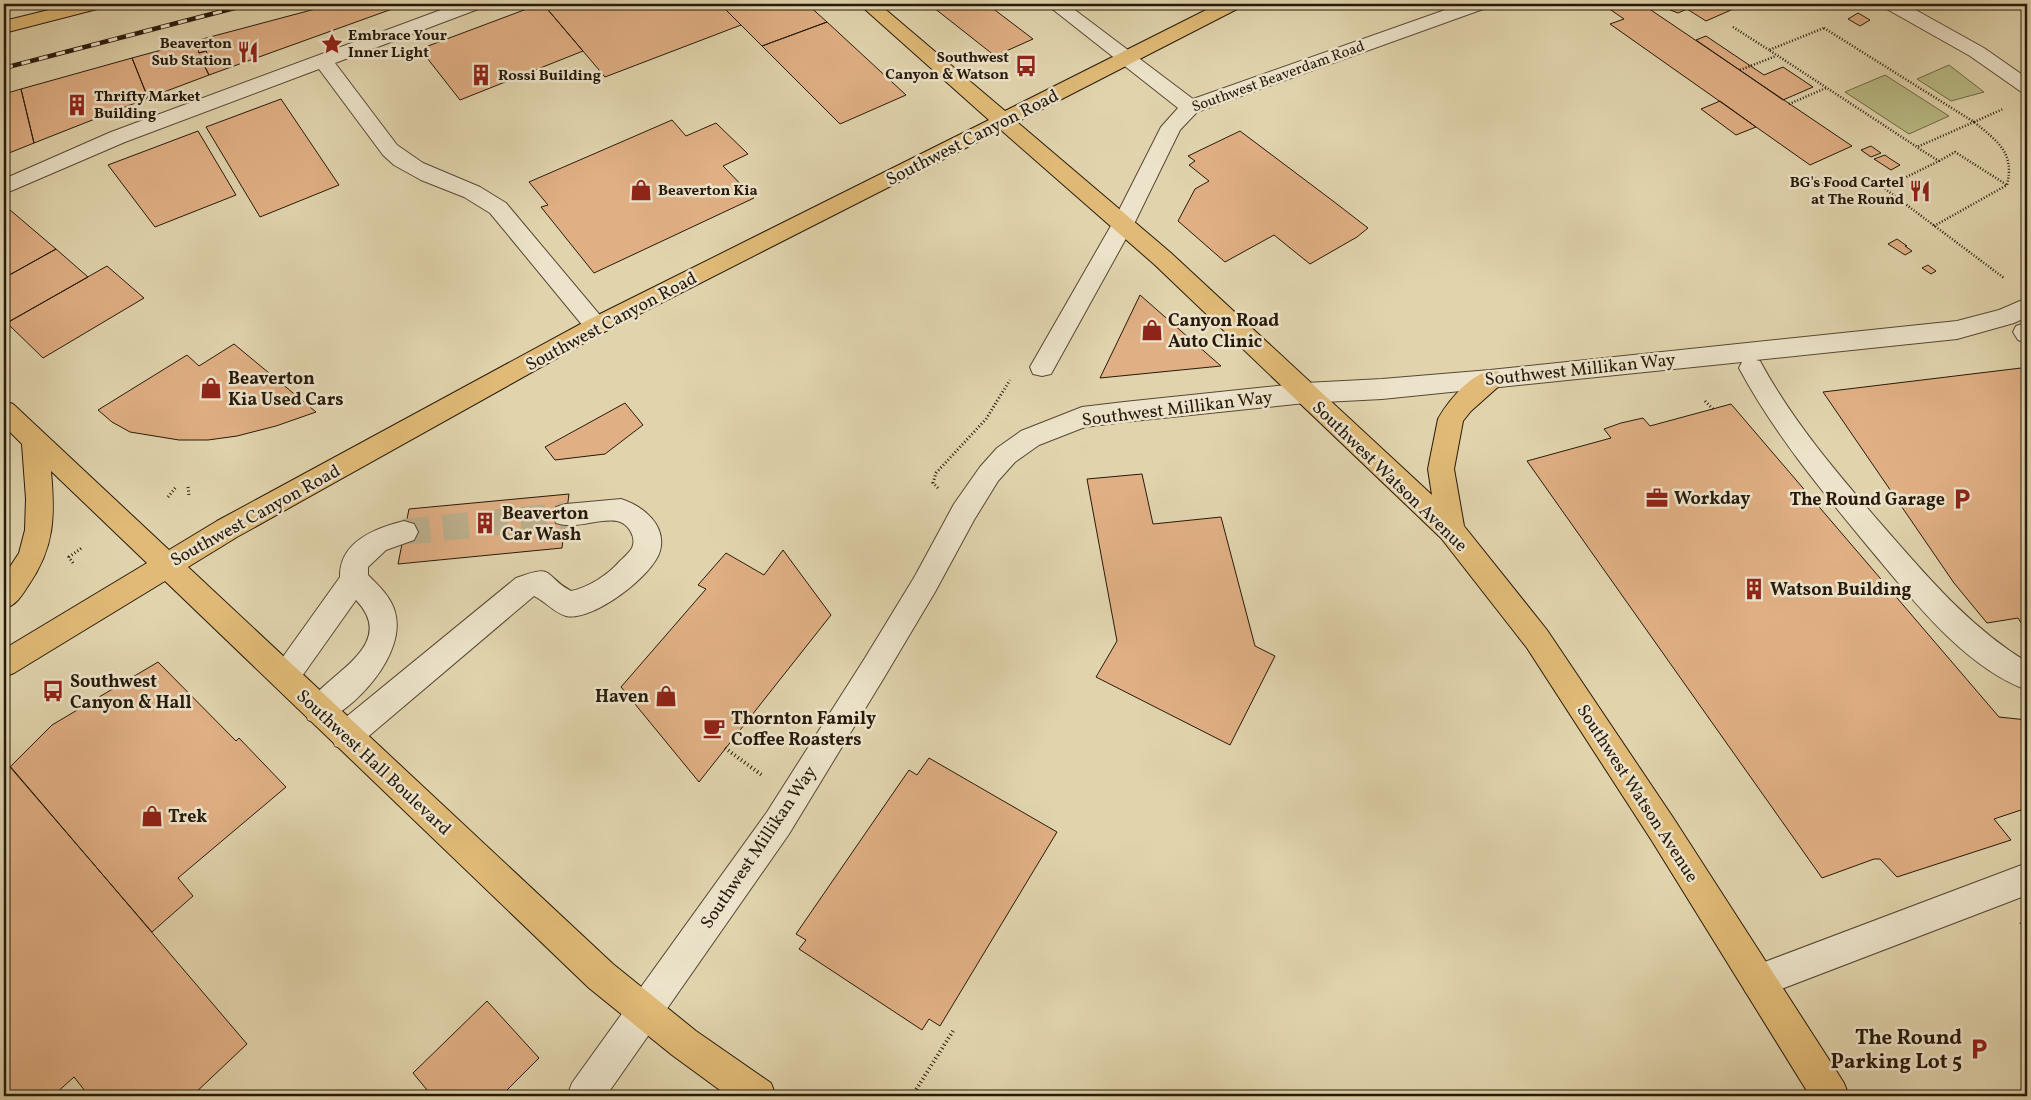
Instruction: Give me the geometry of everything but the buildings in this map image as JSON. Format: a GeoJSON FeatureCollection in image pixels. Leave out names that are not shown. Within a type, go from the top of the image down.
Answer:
{"type":"FeatureCollection","features":[{"type":"Feature","properties":{"kind":"main road"},"geometry":{"type":"LineString","coordinates":[[4,26],[94,4]]}},
{"type":"Feature","properties":{"kind":"main road","name":"Southwest Watson Avenue"},"geometry":{"type":"LineString","coordinates":[[868,4],[1002,122],[1163,259],[1451,530],[1537,639],[1663,830],[1831,1096]]}},
{"type":"Feature","properties":{"kind":"main road","name":"Southwest Canyon Road"},"geometry":{"type":"LineString","coordinates":[[4,664],[226,529],[596,326],[1232,4]]}},
{"type":"Feature","properties":{"kind":"main road"},"geometry":{"type":"LineString","coordinates":[[1451,530],[1441,469],[1451,420],[1462,404],[1490,379]]}},
{"type":"Feature","properties":{"kind":"main road","name":"Southwest Hall Boulevard"},"geometry":{"type":"LineString","coordinates":[[4,411],[601,976],[643,1012],[758,1096]]}},
{"type":"Feature","properties":{"kind":"main road"},"geometry":{"type":"LineString","coordinates":[[4,597],[33,554],[38,536],[41,518],[35,440]]}},
{"type":"Feature","properties":{"kind":"street"},"geometry":{"type":"LineString","coordinates":[[4,187],[118,137],[474,4]]}},
{"type":"Feature","properties":{"kind":"street"},"geometry":{"type":"LineString","coordinates":[[1055,4],[1190,107]]}},
{"type":"Feature","properties":{"kind":"street","name":"Southwest Beaverdam Road"},"geometry":{"type":"LineString","coordinates":[[1042,367],[1123,224],[1171,127],[1190,107],[1479,4]]}},
{"type":"Feature","properties":{"kind":"street"},"geometry":{"type":"LineString","coordinates":[[1892,4],[1976,52],[2027,87]]}},
{"type":"Feature","properties":{"kind":"street"},"geometry":{"type":"LineString","coordinates":[[322,60],[401,162],[486,198],[498,208],[596,326]]}},
{"type":"Feature","properties":{"kind":"street","name":"Southwest Millikan Way"},"geometry":{"type":"LineString","coordinates":[[585,1096],[778,823],[915,601],[964,512],[989,474],[1006,455],[1030,438],[1082,418],[1305,393],[1382,389],[1490,379],[1957,330],[2006,317],[2027,307]]}},
{"type":"Feature","properties":{"kind":"street"},"geometry":{"type":"LineString","coordinates":[[1751,368],[1764,393],[1830,482],[1924,592],[1975,643],[2027,677]]}},
{"type":"Feature","properties":{"kind":"street"},"geometry":{"type":"LineString","coordinates":[[346,736],[526,586],[541,582],[554,596],[568,604],[589,600],[626,574],[646,551],[647,534],[637,519],[621,510],[566,515]]}},
{"type":"Feature","properties":{"kind":"street"},"geometry":{"type":"LineString","coordinates":[[284,677],[354,580],[355,564],[372,544],[387,536],[404,532]]}},
{"type":"Feature","properties":{"kind":"street"},"geometry":{"type":"LineString","coordinates":[[319,710],[355,681],[372,660],[383,635],[380,611],[354,580]]}},
{"type":"Feature","properties":{"kind":"street"},"geometry":{"type":"LineString","coordinates":[[1758,981],[2027,879]]}},
{"type":"Feature","properties":{"kind":"path"},"geometry":{"type":"LineString","coordinates":[[1733,27],[1938,161]]}},
{"type":"Feature","properties":{"kind":"path"},"geometry":{"type":"LineString","coordinates":[[1769,50],[1824,28],[1974,122],[1993,138],[2012,163],[2007,185],[1934,226]]}},
{"type":"Feature","properties":{"kind":"path"},"geometry":{"type":"LineString","coordinates":[[1740,70],[1777,56]]}},
{"type":"Feature","properties":{"kind":"path"},"geometry":{"type":"LineString","coordinates":[[1789,104],[1826,88]]}},
{"type":"Feature","properties":{"kind":"path"},"geometry":{"type":"LineString","coordinates":[[1917,148],[2010,106]]}},
{"type":"Feature","properties":{"kind":"path"},"geometry":{"type":"LineString","coordinates":[[2004,278],[1884,188],[1955,152],[2007,185]]}},
{"type":"Feature","properties":{"kind":"path"},"geometry":{"type":"LineString","coordinates":[[1705,401],[1713,409]]}},
{"type":"Feature","properties":{"kind":"path"},"geometry":{"type":"LineString","coordinates":[[168,497],[176,487]]}},
{"type":"Feature","properties":{"kind":"path"},"geometry":{"type":"LineString","coordinates":[[188,487],[189,496]]}},
{"type":"Feature","properties":{"kind":"path"},"geometry":{"type":"LineString","coordinates":[[73,564],[69,556],[83,548]]}},
{"type":"Feature","properties":{"kind":"path"},"geometry":{"type":"LineString","coordinates":[[725,748],[760,774]]}},
{"type":"Feature","properties":{"kind":"path"},"geometry":{"type":"LineString","coordinates":[[912,1096],[953,1031]]}},
{"type":"Feature","properties":{"kind":"green space"},"geometry":{"type":"Polygon","coordinates":[[[1949,65],[1984,92],[1951,101],[1917,79],[1949,65]]]}},
{"type":"Feature","properties":{"kind":"green space"},"geometry":{"type":"Polygon","coordinates":[[[1885,75],[1949,116],[1909,134],[1845,92],[1885,75]]]}},
{"type":"Feature","properties":{"kind":"tunnel"},"geometry":{"type":"LineString","coordinates":[[404,532],[566,515]]}},
{"type":"Feature","properties":{"kind":"railway"},"geometry":{"type":"LineString","coordinates":[[4,68],[250,4]]}},
{"type":"Feature","properties":{"kind":"place","name":"Embrace Your Inner Light"},"geometry":{"type":"Point","coordinates":[332,44]}},
{"type":"Feature","properties":{"kind":"place","name":"Beaverton Sub Station"},"geometry":{"type":"Point","coordinates":[248,52]}},
{"type":"Feature","properties":{"kind":"place","name":"Southwest Canyon & Watson"},"geometry":{"type":"Point","coordinates":[1026,66]}},
{"type":"Feature","properties":{"kind":"place","name":"Rossi Building"},"geometry":{"type":"Point","coordinates":[481,75]}},
{"type":"Feature","properties":{"kind":"place","name":"Thrifty Market Building"},"geometry":{"type":"Point","coordinates":[77,105]}},
{"type":"Feature","properties":{"kind":"place","name":"Beaverton Kia"},"geometry":{"type":"Point","coordinates":[641,190]}},
{"type":"Feature","properties":{"kind":"place","name":"BG's Food Cartel at The Round"},"geometry":{"type":"Point","coordinates":[1920,191]}},
{"type":"Feature","properties":{"kind":"place","name":"Canyon Road Auto Clinic"},"geometry":{"type":"Point","coordinates":[1152,330]}},
{"type":"Feature","properties":{"kind":"place","name":"Beaverton Kia Used Cars"},"geometry":{"type":"Point","coordinates":[211,388]}},
{"type":"Feature","properties":{"kind":"place","name":"Workday"},"geometry":{"type":"Point","coordinates":[1657,498]}},
{"type":"Feature","properties":{"kind":"place","name":"The Round Garage"},"geometry":{"type":"Point","coordinates":[1962,499]}},
{"type":"Feature","properties":{"kind":"place","name":"Beaverton Car Wash"},"geometry":{"type":"Point","coordinates":[485,523]}},
{"type":"Feature","properties":{"kind":"place","name":"Watson Building"},"geometry":{"type":"Point","coordinates":[1754,589]}},
{"type":"Feature","properties":{"kind":"place","name":"Southwest Canyon & Hall"},"geometry":{"type":"Point","coordinates":[53,691]}},
{"type":"Feature","properties":{"kind":"place","name":"Haven"},"geometry":{"type":"Point","coordinates":[666,696]}},
{"type":"Feature","properties":{"kind":"place","name":"Thornton Family Coffee Roasters"},"geometry":{"type":"Point","coordinates":[714,728]}},
{"type":"Feature","properties":{"kind":"place","name":"Trek"},"geometry":{"type":"Point","coordinates":[152,816]}},
{"type":"Feature","properties":{"kind":"place","name":"The Round Parking Lot 5"},"geometry":{"type":"Point","coordinates":[1979,1049]}}]}
